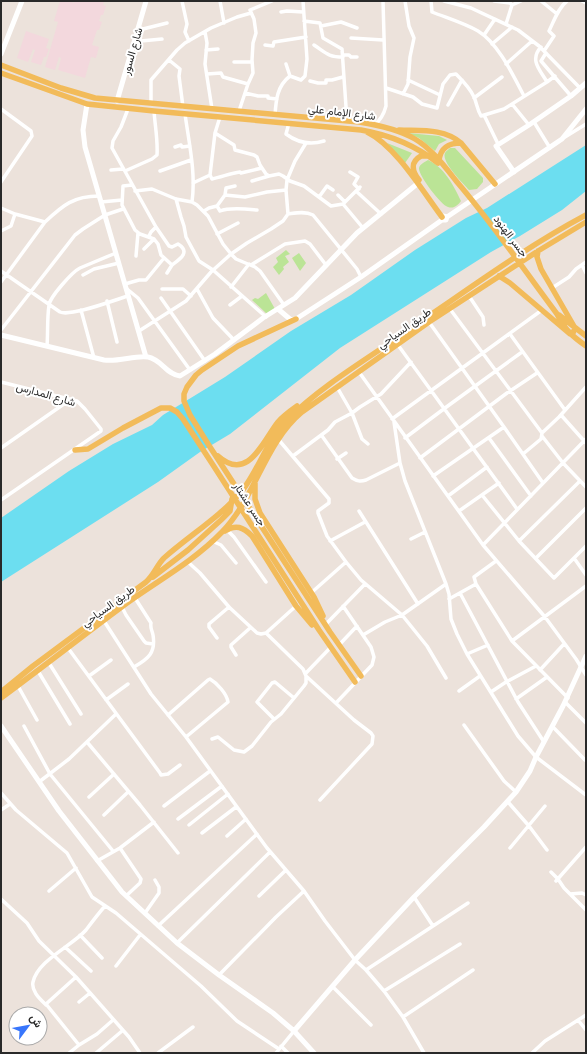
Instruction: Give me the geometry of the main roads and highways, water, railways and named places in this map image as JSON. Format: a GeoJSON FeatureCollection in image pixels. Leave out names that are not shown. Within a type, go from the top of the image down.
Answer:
{"type":"FeatureCollection","features":[{"type":"Feature","properties":{"kind":"main road","name":"شارع الإمام علي"},"geometry":{"type":"LineString","coordinates":[[1,65],[89,97],[117,101],[374,124],[415,139],[426,147],[448,171]]}},
{"type":"Feature","properties":{"kind":"main road","name":"شارع الإمام علي"},"geometry":{"type":"LineString","coordinates":[[1,73],[87,104],[376,132],[412,145],[430,156],[448,171]]}},
{"type":"Feature","properties":{"kind":"main road"},"geometry":{"type":"LineString","coordinates":[[87,104],[89,97]]}},
{"type":"Feature","properties":{"kind":"main road"},"geometry":{"type":"LineString","coordinates":[[359,122],[360,130],[377,138],[396,156],[444,217],[414,174],[413,170],[414,161],[419,156],[430,156]]}},
{"type":"Feature","properties":{"kind":"main road"},"geometry":{"type":"LineString","coordinates":[[392,130],[440,132],[451,136],[461,143],[481,166],[494,185]]}},
{"type":"Feature","properties":{"kind":"main road"},"geometry":{"type":"LineString","coordinates":[[439,160],[442,150],[445,147],[450,144],[461,143]]}},
{"type":"Feature","properties":{"kind":"main road","name":"جسر الهنود"},"geometry":{"type":"LineString","coordinates":[[448,171],[471,198],[557,314]]}},
{"type":"Feature","properties":{"kind":"main road","name":"طريق السياحي"},"geometry":{"type":"LineString","coordinates":[[1,692],[33,666],[146,582],[159,563],[194,535],[242,490],[275,436],[289,418],[307,402],[344,375],[357,370],[398,345],[450,308],[583,222],[586,215]]}},
{"type":"Feature","properties":{"kind":"main road","name":"طريق السياحي"},"geometry":{"type":"LineString","coordinates":[[1,698],[122,607],[188,562],[227,529],[246,499],[278,439],[295,418],[357,370],[508,262],[583,222]]}},
{"type":"Feature","properties":{"kind":"main road"},"geometry":{"type":"LineString","coordinates":[[538,251],[538,263],[575,328],[573,336]]}},
{"type":"Feature","properties":{"kind":"main road"},"geometry":{"type":"LineString","coordinates":[[499,276],[586,346]]}},
{"type":"Feature","properties":{"kind":"main road"},"geometry":{"type":"LineString","coordinates":[[557,314],[586,336]]}},
{"type":"Feature","properties":{"kind":"main road"},"geometry":{"type":"LineString","coordinates":[[557,314],[564,326],[573,336]]}},
{"type":"Feature","properties":{"kind":"main road","name":"جسر عشتار"},"geometry":{"type":"LineString","coordinates":[[296,319],[238,346],[202,370],[191,380],[184,394],[184,401],[190,415],[210,447],[309,594]]}},
{"type":"Feature","properties":{"kind":"main road"},"geometry":{"type":"LineString","coordinates":[[573,336],[580,332]]}},
{"type":"Feature","properties":{"kind":"main road"},"geometry":{"type":"LineString","coordinates":[[210,447],[226,462],[238,464],[245,463],[254,457],[278,421],[344,375]]}},
{"type":"Feature","properties":{"kind":"main road","name":"جسر عشتار"},"geometry":{"type":"LineString","coordinates":[[75,450],[88,449],[155,411],[168,407],[173,409],[183,419],[227,487],[298,603]]}},
{"type":"Feature","properties":{"kind":"main road"},"geometry":{"type":"LineString","coordinates":[[257,476],[254,492],[260,513],[336,640]]}},
{"type":"Feature","properties":{"kind":"main road"},"geometry":{"type":"LineString","coordinates":[[146,582],[188,550],[230,511],[232,507],[232,498],[227,487]]}},
{"type":"Feature","properties":{"kind":"main road"},"geometry":{"type":"LineString","coordinates":[[227,529],[240,527],[245,529],[252,536],[355,682]]}},
{"type":"Feature","properties":{"kind":"main road"},"geometry":{"type":"LineString","coordinates":[[309,594],[339,645],[361,676]]}},
{"type":"Feature","properties":{"kind":"water"},"geometry":{"type":"Polygon","coordinates":[[[586,145],[586,191],[562,210],[491,252],[340,348],[230,434],[200,452],[158,482],[1,582],[1,518],[69,471],[113,444],[152,425],[163,415],[225,377],[291,331],[351,295],[415,250],[466,218],[487,208],[586,145]]]}}]}
